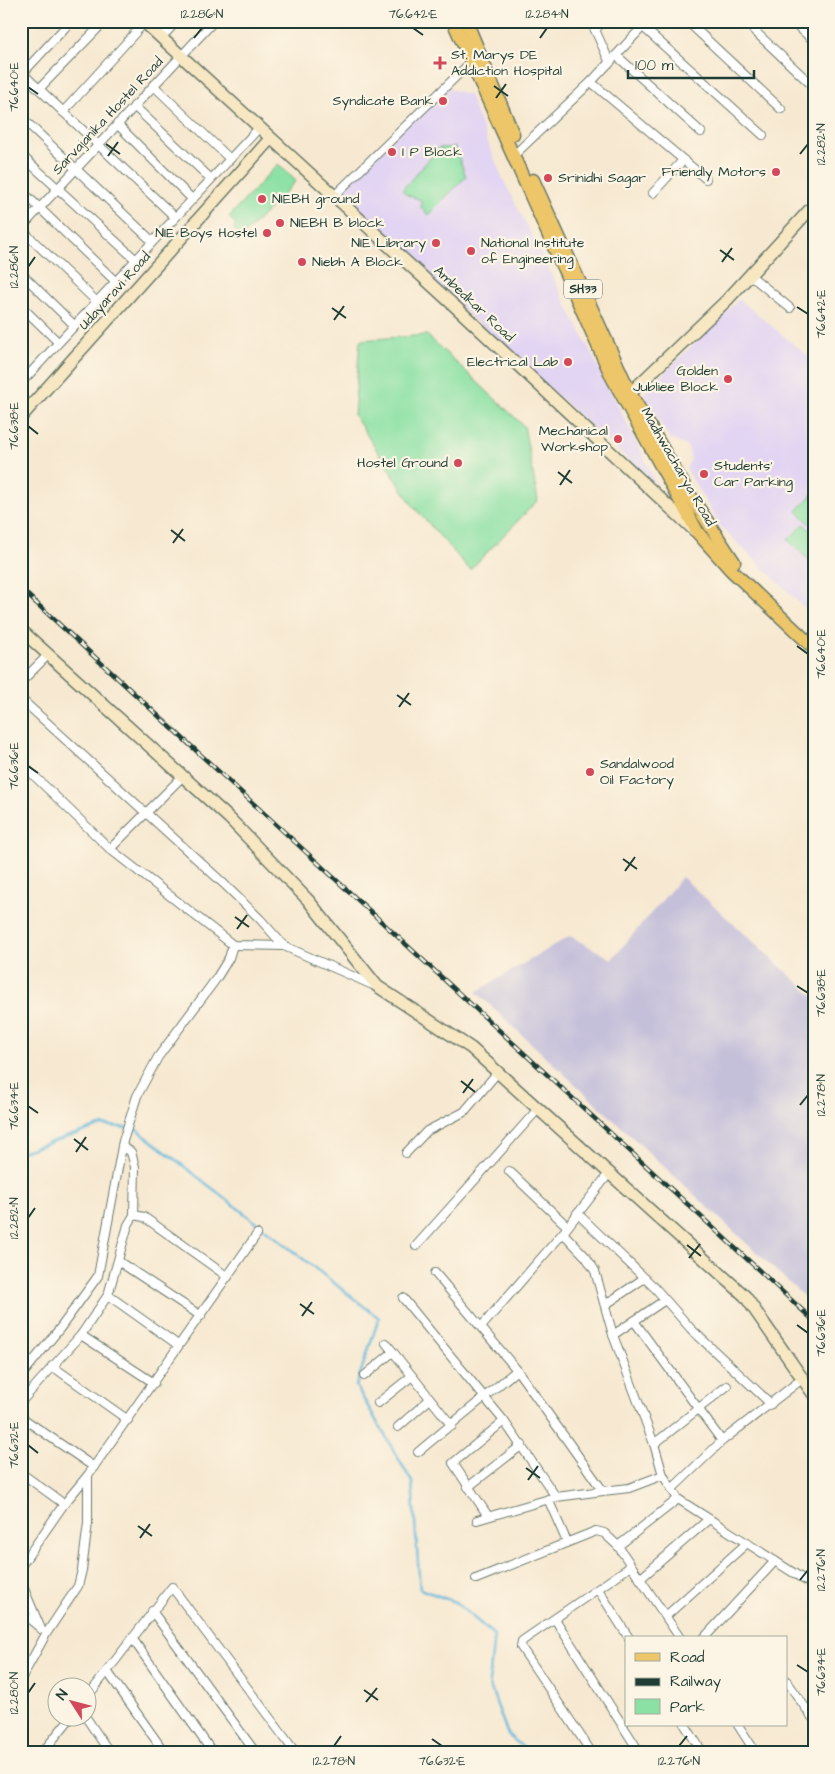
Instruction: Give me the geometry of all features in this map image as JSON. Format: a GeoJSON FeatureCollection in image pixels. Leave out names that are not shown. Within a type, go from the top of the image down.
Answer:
{"type":"FeatureCollection","features":[{"type":"Feature","properties":{"kind":"main road"},"geometry":{"type":"LineString","coordinates":[[453,21],[475,58]]}},
{"type":"Feature","properties":{"kind":"main road","name":"SH33"},"geometry":{"type":"LineString","coordinates":[[466,21],[475,58],[516,153],[627,396],[731,559],[814,637]]}},
{"type":"Feature","properties":{"kind":"main road","name":"Madhwacharya Road"},"geometry":{"type":"LineString","coordinates":[[627,396],[698,533],[731,570],[814,648]]}},
{"type":"Feature","properties":{"kind":"street"},"geometry":{"type":"LineString","coordinates":[[21,24],[24,21]]}},
{"type":"Feature","properties":{"kind":"street"},"geometry":{"type":"LineString","coordinates":[[71,21],[22,73],[175,217]]}},
{"type":"Feature","properties":{"kind":"street"},"geometry":{"type":"LineString","coordinates":[[40,89],[105,21]]}},
{"type":"Feature","properties":{"kind":"street"},"geometry":{"type":"LineString","coordinates":[[161,38],[177,21]]}},
{"type":"Feature","properties":{"kind":"street","name":"Sarvajanika Hostel Road"},"geometry":{"type":"LineString","coordinates":[[21,228],[214,21]]}},
{"type":"Feature","properties":{"kind":"street"},"geometry":{"type":"LineString","coordinates":[[590,21],[610,63]]}},
{"type":"Feature","properties":{"kind":"street"},"geometry":{"type":"LineString","coordinates":[[595,30],[603,21]]}},
{"type":"Feature","properties":{"kind":"street"},"geometry":{"type":"LineString","coordinates":[[687,21],[781,109]]}},
{"type":"Feature","properties":{"kind":"street"},"geometry":{"type":"LineString","coordinates":[[744,21],[814,87]]}},
{"type":"Feature","properties":{"kind":"street"},"geometry":{"type":"LineString","coordinates":[[792,21],[814,41]]}},
{"type":"Feature","properties":{"kind":"street"},"geometry":{"type":"LineString","coordinates":[[64,112],[145,22]]}},
{"type":"Feature","properties":{"kind":"street","name":"Ambedkar Road"},"geometry":{"type":"LineString","coordinates":[[145,22],[698,533],[721,545]]}},
{"type":"Feature","properties":{"kind":"street"},"geometry":{"type":"LineString","coordinates":[[516,153],[591,82],[646,24],[763,135]]}},
{"type":"Feature","properties":{"kind":"street"},"geometry":{"type":"LineString","coordinates":[[617,56],[701,132]]}},
{"type":"Feature","properties":{"kind":"street"},"geometry":{"type":"LineString","coordinates":[[334,196],[475,58]]}},
{"type":"Feature","properties":{"kind":"street"},"geometry":{"type":"LineString","coordinates":[[591,82],[706,180]]}},
{"type":"Feature","properties":{"kind":"street"},"geometry":{"type":"LineString","coordinates":[[153,85],[230,159]]}},
{"type":"Feature","properties":{"kind":"street"},"geometry":{"type":"LineString","coordinates":[[134,106],[211,179]]}},
{"type":"Feature","properties":{"kind":"street"},"geometry":{"type":"LineString","coordinates":[[21,117],[152,241]]}},
{"type":"Feature","properties":{"kind":"street"},"geometry":{"type":"LineString","coordinates":[[117,124],[192,199]]}},
{"type":"Feature","properties":{"kind":"street"},"geometry":{"type":"LineString","coordinates":[[21,383],[259,128]]}},
{"type":"Feature","properties":{"kind":"street","name":"Udayaravi Road"},"geometry":{"type":"LineString","coordinates":[[21,418],[270,139]]}},
{"type":"Feature","properties":{"kind":"street"},"geometry":{"type":"LineString","coordinates":[[21,155],[135,260]]}},
{"type":"Feature","properties":{"kind":"street"},"geometry":{"type":"LineString","coordinates":[[653,193],[683,160]]}},
{"type":"Feature","properties":{"kind":"street"},"geometry":{"type":"LineString","coordinates":[[21,190],[115,281]]}},
{"type":"Feature","properties":{"kind":"street"},"geometry":{"type":"LineString","coordinates":[[627,396],[750,275],[814,205]]}},
{"type":"Feature","properties":{"kind":"street"},"geometry":{"type":"LineString","coordinates":[[21,228],[96,301]]}},
{"type":"Feature","properties":{"kind":"street"},"geometry":{"type":"LineString","coordinates":[[21,273],[74,325]]}},
{"type":"Feature","properties":{"kind":"street"},"geometry":{"type":"LineString","coordinates":[[750,275],[790,308]]}},
{"type":"Feature","properties":{"kind":"street"},"geometry":{"type":"LineString","coordinates":[[21,306],[58,342]]}},
{"type":"Feature","properties":{"kind":"street"},"geometry":{"type":"LineString","coordinates":[[21,630],[229,818],[308,900],[377,986]]}},
{"type":"Feature","properties":{"kind":"street"},"geometry":{"type":"LineString","coordinates":[[21,682],[48,655]]}},
{"type":"Feature","properties":{"kind":"street"},"geometry":{"type":"LineString","coordinates":[[21,700],[260,919],[284,946]]}},
{"type":"Feature","properties":{"kind":"street"},"geometry":{"type":"LineString","coordinates":[[21,763],[110,849],[233,945],[284,946],[377,986],[471,1048],[745,1296],[814,1395]]}},
{"type":"Feature","properties":{"kind":"street"},"geometry":{"type":"LineString","coordinates":[[110,849],[183,776]]}},
{"type":"Feature","properties":{"kind":"street"},"geometry":{"type":"LineString","coordinates":[[21,1376],[62,1327],[98,1276],[123,1143],[137,1096],[158,1057],[216,979],[229,958],[233,945]]}},
{"type":"Feature","properties":{"kind":"street"},"geometry":{"type":"LineString","coordinates":[[406,1153],[427,1132],[464,1112],[498,1072]]}},
{"type":"Feature","properties":{"kind":"street"},"geometry":{"type":"LineString","coordinates":[[416,1246],[538,1108]]}},
{"type":"Feature","properties":{"kind":"street"},"geometry":{"type":"LineString","coordinates":[[21,1402],[81,1335],[108,1295],[128,1225],[134,1215],[135,1167],[131,1152],[123,1143]]}},
{"type":"Feature","properties":{"kind":"street"},"geometry":{"type":"LineString","coordinates":[[509,1171],[565,1230],[595,1271],[613,1335],[654,1444],[663,1475],[678,1498],[814,1586]]}},
{"type":"Feature","properties":{"kind":"street"},"geometry":{"type":"LineString","coordinates":[[482,1326],[565,1230],[610,1172]]}},
{"type":"Feature","properties":{"kind":"street"},"geometry":{"type":"LineString","coordinates":[[578,1213],[692,1329],[771,1404]]}},
{"type":"Feature","properties":{"kind":"street"},"geometry":{"type":"LineString","coordinates":[[134,1215],[144,1217],[228,1277]]}},
{"type":"Feature","properties":{"kind":"street"},"geometry":{"type":"LineString","coordinates":[[21,1566],[64,1504],[94,1468],[257,1234]]}},
{"type":"Feature","properties":{"kind":"street"},"geometry":{"type":"LineString","coordinates":[[118,1261],[201,1316]]}},
{"type":"Feature","properties":{"kind":"street"},"geometry":{"type":"LineString","coordinates":[[435,1273],[482,1326],[517,1370],[603,1491]]}},
{"type":"Feature","properties":{"kind":"street"},"geometry":{"type":"LineString","coordinates":[[605,1305],[643,1279]]}},
{"type":"Feature","properties":{"kind":"street"},"geometry":{"type":"LineString","coordinates":[[108,1295],[178,1346]]}},
{"type":"Feature","properties":{"kind":"street"},"geometry":{"type":"LineString","coordinates":[[403,1298],[522,1445],[552,1498],[567,1542]]}},
{"type":"Feature","properties":{"kind":"street"},"geometry":{"type":"LineString","coordinates":[[613,1335],[665,1300]]}},
{"type":"Feature","properties":{"kind":"street"},"geometry":{"type":"LineString","coordinates":[[634,1321],[722,1441]]}},
{"type":"Feature","properties":{"kind":"street"},"geometry":{"type":"LineString","coordinates":[[81,1335],[154,1383]]}},
{"type":"Feature","properties":{"kind":"street"},"geometry":{"type":"LineString","coordinates":[[386,1343],[452,1426]]}},
{"type":"Feature","properties":{"kind":"street"},"geometry":{"type":"LineString","coordinates":[[364,1376],[392,1352]]}},
{"type":"Feature","properties":{"kind":"street"},"geometry":{"type":"LineString","coordinates":[[52,1366],[128,1420]]}},
{"type":"Feature","properties":{"kind":"street"},"geometry":{"type":"LineString","coordinates":[[418,1452],[452,1426],[517,1370]]}},
{"type":"Feature","properties":{"kind":"street"},"geometry":{"type":"LineString","coordinates":[[378,1404],[412,1376]]}},
{"type":"Feature","properties":{"kind":"street"},"geometry":{"type":"LineString","coordinates":[[673,1488],[722,1441],[802,1379]]}},
{"type":"Feature","properties":{"kind":"street"},"geometry":{"type":"LineString","coordinates":[[654,1444],[727,1386]]}},
{"type":"Feature","properties":{"kind":"street"},"geometry":{"type":"LineString","coordinates":[[398,1427],[430,1399]]}},
{"type":"Feature","properties":{"kind":"street"},"geometry":{"type":"LineString","coordinates":[[21,1416],[94,1468]]}},
{"type":"Feature","properties":{"kind":"street"},"geometry":{"type":"LineString","coordinates":[[488,1516],[453,1463],[504,1421]]}},
{"type":"Feature","properties":{"kind":"street"},"geometry":{"type":"LineString","coordinates":[[468,1487],[522,1445]]}},
{"type":"Feature","properties":{"kind":"street"},"geometry":{"type":"LineString","coordinates":[[21,1473],[64,1504]]}},
{"type":"Feature","properties":{"kind":"street"},"geometry":{"type":"LineString","coordinates":[[476,1520],[552,1498],[629,1488],[663,1475]]}},
{"type":"Feature","properties":{"kind":"street"},"geometry":{"type":"LineString","coordinates":[[22,1676],[44,1631],[69,1602],[78,1586],[88,1523],[88,1476]]}},
{"type":"Feature","properties":{"kind":"street"},"geometry":{"type":"LineString","coordinates":[[618,1546],[678,1498]]}},
{"type":"Feature","properties":{"kind":"street"},"geometry":{"type":"LineString","coordinates":[[640,1579],[709,1519]]}},
{"type":"Feature","properties":{"kind":"street"},"geometry":{"type":"LineString","coordinates":[[476,1579],[567,1542],[600,1531],[618,1546],[679,1636]]}},
{"type":"Feature","properties":{"kind":"street"},"geometry":{"type":"LineString","coordinates":[[666,1616],[746,1542]]}},
{"type":"Feature","properties":{"kind":"street"},"geometry":{"type":"LineString","coordinates":[[706,1636],[775,1561]]}},
{"type":"Feature","properties":{"kind":"street"},"geometry":{"type":"LineString","coordinates":[[592,1753],[521,1647],[522,1641],[598,1591],[631,1566]]}},
{"type":"Feature","properties":{"kind":"street"},"geometry":{"type":"LineString","coordinates":[[21,1582],[44,1631]]}},
{"type":"Feature","properties":{"kind":"street"},"geometry":{"type":"LineString","coordinates":[[98,1683],[172,1587],[296,1753]]}},
{"type":"Feature","properties":{"kind":"street"},"geometry":{"type":"LineString","coordinates":[[598,1591],[628,1636]]}},
{"type":"Feature","properties":{"kind":"street"},"geometry":{"type":"LineString","coordinates":[[152,1611],[256,1753]]}},
{"type":"Feature","properties":{"kind":"street"},"geometry":{"type":"LineString","coordinates":[[21,1612],[44,1631]]}},
{"type":"Feature","properties":{"kind":"street"},"geometry":{"type":"LineString","coordinates":[[555,1619],[640,1753]]}},
{"type":"Feature","properties":{"kind":"street"},"geometry":{"type":"LineString","coordinates":[[132,1638],[213,1753]]}},
{"type":"Feature","properties":{"kind":"street"},"geometry":{"type":"LineString","coordinates":[[107,1671],[165,1753]]}},
{"type":"Feature","properties":{"kind":"street"},"geometry":{"type":"LineString","coordinates":[[788,1683],[814,1720]]}},
{"type":"Feature","properties":{"kind":"street"},"geometry":{"type":"LineString","coordinates":[[42,1753],[64,1726]]}},
{"type":"Feature","properties":{"kind":"street"},"geometry":{"type":"LineString","coordinates":[[92,1726],[110,1753]]}},
{"type":"Feature","properties":{"kind":"street"},"geometry":{"type":"LineString","coordinates":[[686,1726],[703,1753]]}},
{"type":"Feature","properties":{"kind":"street"},"geometry":{"type":"LineString","coordinates":[[739,1726],[756,1753]]}},
{"type":"Feature","properties":{"kind":"shaded area","name":"National Institute of Engineering"},"geometry":{"type":"Polygon","coordinates":[[[444,87],[469,95],[501,175],[642,453],[656,485],[462,309],[340,193],[444,87]]]}},
{"type":"Feature","properties":{"kind":"shaded area"},"geometry":{"type":"Polygon","coordinates":[[[739,299],[814,361],[814,617],[720,526],[686,468],[691,459],[688,447],[670,439],[643,394],[739,299]]]}},
{"type":"Feature","properties":{"kind":"shaded area"},"geometry":{"type":"Polygon","coordinates":[[[682,877],[814,997],[814,1306],[476,992],[570,936],[612,959],[682,877]]]}},
{"type":"Feature","properties":{"kind":"green space"},"geometry":{"type":"Polygon","coordinates":[[[455,147],[466,177],[428,215],[421,207],[421,200],[407,195],[402,190],[439,148],[455,147]]]}},
{"type":"Feature","properties":{"kind":"green space","name":"NIEBH ground"},"geometry":{"type":"Polygon","coordinates":[[[278,164],[296,181],[242,237],[233,229],[236,225],[229,217],[278,164]]]}},
{"type":"Feature","properties":{"kind":"green space","name":"Hostel Ground"},"geometry":{"type":"Polygon","coordinates":[[[427,335],[524,426],[538,500],[470,570],[413,506],[354,415],[360,340],[427,335]]]}},
{"type":"Feature","properties":{"kind":"green space"},"geometry":{"type":"Polygon","coordinates":[[[814,492],[814,528],[797,511],[814,492]]]}},
{"type":"Feature","properties":{"kind":"green space"},"geometry":{"type":"Polygon","coordinates":[[[804,524],[814,534],[814,565],[788,540],[804,524]]]}},
{"type":"Feature","properties":{"kind":"waterway"},"geometry":{"type":"LineString","coordinates":[[21,1152],[103,1125],[136,1129],[379,1318],[356,1386],[412,1482],[420,1589],[455,1602],[494,1635],[489,1683],[508,1735],[530,1753]]}},
{"type":"Feature","properties":{"kind":"railway"},"geometry":{"type":"LineString","coordinates":[[21,589],[814,1321]]}},
{"type":"Feature","properties":{"kind":"place","name":"St. Marys DE Addiction Hospital"},"geometry":{"type":"Point","coordinates":[440,63]}},
{"type":"Feature","properties":{"kind":"place","name":"Syndicate Bank"},"geometry":{"type":"Point","coordinates":[443,101]}},
{"type":"Feature","properties":{"kind":"place","name":"I P Block"},"geometry":{"type":"Point","coordinates":[392,152]}},
{"type":"Feature","properties":{"kind":"place","name":"Friendly Motors"},"geometry":{"type":"Point","coordinates":[776,172]}},
{"type":"Feature","properties":{"kind":"place","name":"Srinidhi Sagar"},"geometry":{"type":"Point","coordinates":[548,178]}},
{"type":"Feature","properties":{"kind":"place","name":"NIEBH ground"},"geometry":{"type":"Point","coordinates":[262,199]}},
{"type":"Feature","properties":{"kind":"place","name":"NIEBH B block"},"geometry":{"type":"Point","coordinates":[280,223]}},
{"type":"Feature","properties":{"kind":"place","name":"NIE Boys Hostel"},"geometry":{"type":"Point","coordinates":[267,233]}},
{"type":"Feature","properties":{"kind":"place","name":"NIE Library"},"geometry":{"type":"Point","coordinates":[436,243]}},
{"type":"Feature","properties":{"kind":"place","name":"National Institute of Engineering"},"geometry":{"type":"Point","coordinates":[471,251]}},
{"type":"Feature","properties":{"kind":"place","name":"Niebh A Block"},"geometry":{"type":"Point","coordinates":[302,262]}},
{"type":"Feature","properties":{"kind":"place","name":"Electrical Lab"},"geometry":{"type":"Point","coordinates":[568,362]}},
{"type":"Feature","properties":{"kind":"place","name":"Golden Jubliee Block"},"geometry":{"type":"Point","coordinates":[728,379]}},
{"type":"Feature","properties":{"kind":"place","name":"Mechanical Workshop"},"geometry":{"type":"Point","coordinates":[618,439]}},
{"type":"Feature","properties":{"kind":"place","name":"Hostel Ground"},"geometry":{"type":"Point","coordinates":[458,463]}},
{"type":"Feature","properties":{"kind":"place","name":"Students' Car Parking"},"geometry":{"type":"Point","coordinates":[704,474]}},
{"type":"Feature","properties":{"kind":"place","name":"Sandalwood Oil Factory"},"geometry":{"type":"Point","coordinates":[590,772]}}]}
